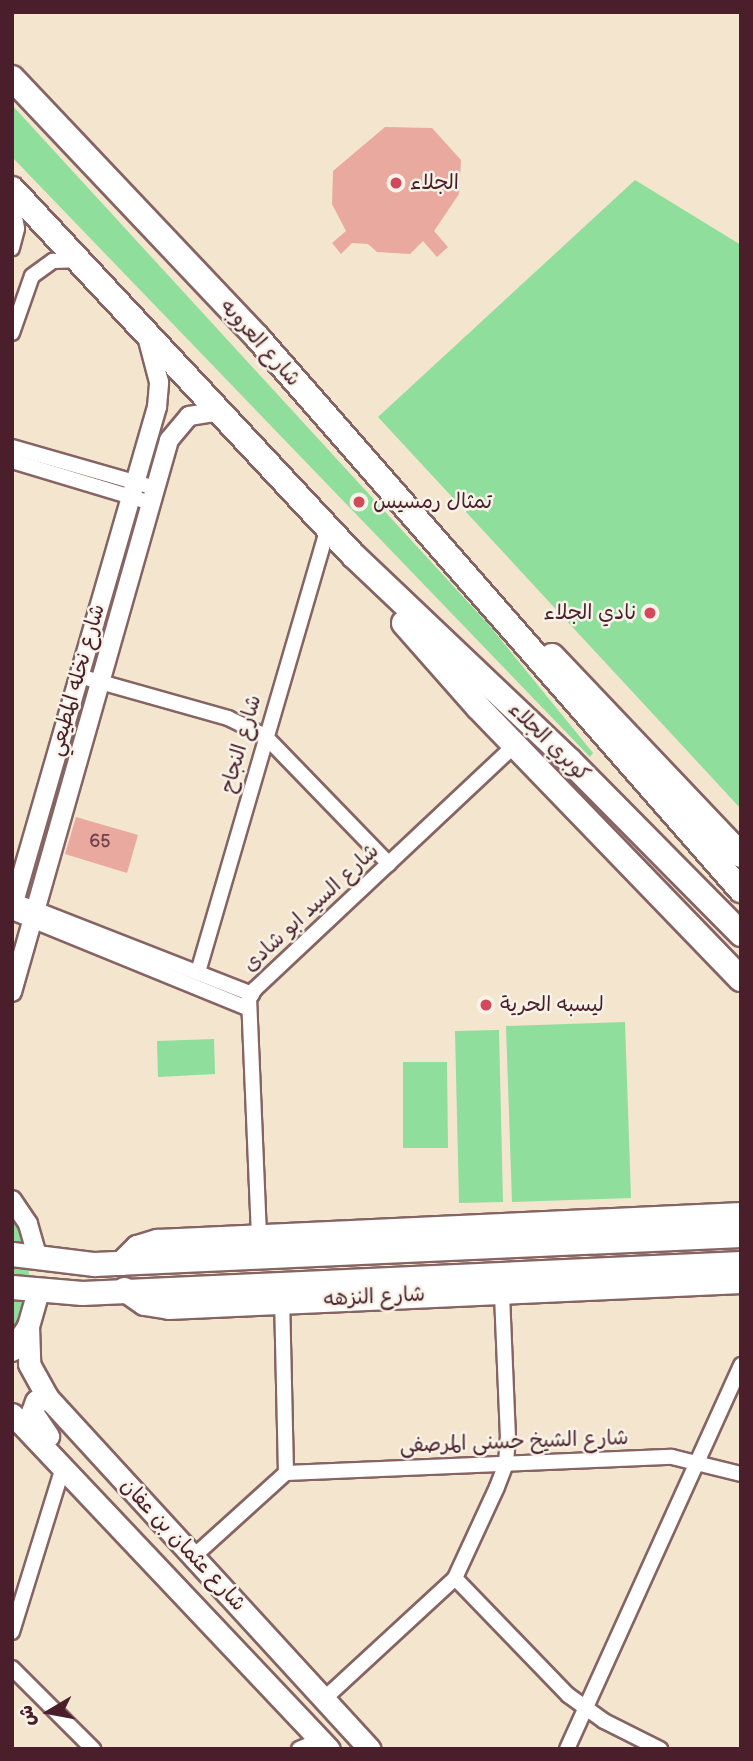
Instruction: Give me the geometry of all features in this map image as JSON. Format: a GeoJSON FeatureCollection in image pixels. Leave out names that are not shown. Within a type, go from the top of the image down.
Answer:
{"type":"FeatureCollection","features":[{"type":"Feature","properties":{"kind":"highway","name":"شارع العروبه"},"geometry":{"type":"LineString","coordinates":[[12,78],[257,337],[498,616]]}},
{"type":"Feature","properties":{"kind":"highway"},"geometry":{"type":"LineString","coordinates":[[12,190],[353,555],[405,624],[515,745],[741,979]]}},
{"type":"Feature","properties":{"kind":"highway","name":"كوبري الجلاء"},"geometry":{"type":"LineString","coordinates":[[353,555],[569,760],[741,934]]}},
{"type":"Feature","properties":{"kind":"highway"},"geometry":{"type":"LineString","coordinates":[[498,616],[558,662],[741,855]]}},
{"type":"Feature","properties":{"kind":"highway","name":"كوبري الجلاء"},"geometry":{"type":"LineString","coordinates":[[498,616],[741,890]]}},
{"type":"Feature","properties":{"kind":"main road"},"geometry":{"type":"LineString","coordinates":[[121,1263],[147,1242],[741,1214]]}},
{"type":"Feature","properties":{"kind":"main road"},"geometry":{"type":"LineString","coordinates":[[12,1254],[38,1260],[121,1263],[741,1236]]}},
{"type":"Feature","properties":{"kind":"main road"},"geometry":{"type":"LineString","coordinates":[[12,1287],[38,1291],[124,1289],[741,1263]]}},
{"type":"Feature","properties":{"kind":"main road","name":"شارع النزهه"},"geometry":{"type":"LineString","coordinates":[[124,1289],[156,1307],[741,1281]]}},
{"type":"Feature","properties":{"kind":"main road"},"geometry":{"type":"LineString","coordinates":[[12,1350],[28,1326],[38,1291]]}},
{"type":"Feature","properties":{"kind":"main road","name":"شارع عثمان بن عفان"},"geometry":{"type":"LineString","coordinates":[[28,1326],[29,1364],[48,1398],[370,1749]]}},
{"type":"Feature","properties":{"kind":"main road"},"geometry":{"type":"LineString","coordinates":[[48,1398],[36,1401],[32,1412],[55,1445],[59,1462]]}},
{"type":"Feature","properties":{"kind":"main road","name":"شارع عثمان بن عفان"},"geometry":{"type":"LineString","coordinates":[[12,1414],[325,1744]]}},
{"type":"Feature","properties":{"kind":"street"},"geometry":{"type":"LineString","coordinates":[[12,200],[17,229],[12,248]]}},
{"type":"Feature","properties":{"kind":"street"},"geometry":{"type":"LineString","coordinates":[[12,332],[32,276],[53,261],[78,261]]}},
{"type":"Feature","properties":{"kind":"street","name":"شارع نخله المطيعي"},"geometry":{"type":"LineString","coordinates":[[13,906],[157,407],[159,382],[145,333]]}},
{"type":"Feature","properties":{"kind":"street","name":"شارع نخله المطيعي"},"geometry":{"type":"LineString","coordinates":[[12,992],[153,495],[177,426],[196,414],[219,411]]}},
{"type":"Feature","properties":{"kind":"street"},"geometry":{"type":"LineString","coordinates":[[12,447],[153,495]]}},
{"type":"Feature","properties":{"kind":"street"},"geometry":{"type":"LineString","coordinates":[[12,461],[133,489]]}},
{"type":"Feature","properties":{"kind":"street","name":"شارع النجاح"},"geometry":{"type":"LineString","coordinates":[[198,972],[328,528]]}},
{"type":"Feature","properties":{"kind":"street"},"geometry":{"type":"LineString","coordinates":[[79,676],[228,718],[265,736],[388,864]]}},
{"type":"Feature","properties":{"kind":"street","name":"شارع السيد ابو شادى"},"geometry":{"type":"LineString","coordinates":[[259,1236],[247,1009],[252,994],[515,745]]}},
{"type":"Feature","properties":{"kind":"street"},"geometry":{"type":"LineString","coordinates":[[13,906],[252,994]]}},
{"type":"Feature","properties":{"kind":"street"},"geometry":{"type":"LineString","coordinates":[[35,913],[247,1009]]}},
{"type":"Feature","properties":{"kind":"street"},"geometry":{"type":"LineString","coordinates":[[12,1200],[28,1224],[38,1260]]}},
{"type":"Feature","properties":{"kind":"street"},"geometry":{"type":"LineString","coordinates":[[324,1699],[455,1578],[506,1464],[502,1292]]}},
{"type":"Feature","properties":{"kind":"street"},"geometry":{"type":"LineString","coordinates":[[194,1556],[286,1473],[282,1302]]}},
{"type":"Feature","properties":{"kind":"street"},"geometry":{"type":"LineString","coordinates":[[567,1749],[741,1365]]}},
{"type":"Feature","properties":{"kind":"street","name":"شارع الشيخ حسنى المرصفى"},"geometry":{"type":"LineString","coordinates":[[286,1473],[672,1457],[699,1460],[741,1474]]}},
{"type":"Feature","properties":{"kind":"street"},"geometry":{"type":"LineString","coordinates":[[12,1632],[59,1462]]}},
{"type":"Feature","properties":{"kind":"street"},"geometry":{"type":"LineString","coordinates":[[455,1578],[586,1710],[660,1749]]}},
{"type":"Feature","properties":{"kind":"street"},"geometry":{"type":"LineString","coordinates":[[12,1668],[93,1749]]}},
{"type":"Feature","properties":{"kind":"street"},"geometry":{"type":"LineString","coordinates":[[299,1749],[325,1744]]}},
{"type":"Feature","properties":{"kind":"green space"},"geometry":{"type":"Polygon","coordinates":[[[12,105],[489,625],[593,753],[590,757],[12,157],[12,105]]]}},
{"type":"Feature","properties":{"kind":"green space","name":"نادي الجلاء"},"geometry":{"type":"Polygon","coordinates":[[[635,180],[741,245],[741,809],[378,417],[635,180]]]}},
{"type":"Feature","properties":{"kind":"green space"},"geometry":{"type":"Polygon","coordinates":[[[625,1022],[631,1198],[512,1202],[506,1026],[625,1022]]]}},
{"type":"Feature","properties":{"kind":"green space"},"geometry":{"type":"Polygon","coordinates":[[[499,1030],[503,1202],[459,1203],[455,1031],[499,1030]]]}},
{"type":"Feature","properties":{"kind":"green space"},"geometry":{"type":"Polygon","coordinates":[[[214,1039],[215,1074],[158,1077],[157,1041],[214,1039]]]}},
{"type":"Feature","properties":{"kind":"green space"},"geometry":{"type":"Polygon","coordinates":[[[403,1062],[447,1062],[448,1148],[403,1148],[403,1062]]]}},
{"type":"Feature","properties":{"kind":"green space"},"geometry":{"type":"Polygon","coordinates":[[[12,1216],[26,1245],[30,1284],[12,1336],[12,1216]]]}},
{"type":"Feature","properties":{"kind":"building","name":"الجلاء"},"geometry":{"type":"Polygon","coordinates":[[[385,127],[432,128],[461,160],[459,194],[434,231],[448,247],[437,257],[423,241],[410,254],[377,252],[368,244],[352,243],[341,254],[332,243],[346,231],[332,204],[333,171],[385,127]]]}},
{"type":"Feature","properties":{"kind":"building"},"geometry":{"type":"Polygon","coordinates":[[[76,817],[138,835],[127,873],[65,854],[76,817]]]}},
{"type":"Feature","properties":{"kind":"place","name":"الجلاء"},"geometry":{"type":"Point","coordinates":[396,183]}},
{"type":"Feature","properties":{"kind":"place","name":"تمثال رمسيس"},"geometry":{"type":"Point","coordinates":[359,502]}},
{"type":"Feature","properties":{"kind":"place","name":"نادي الجلاء"},"geometry":{"type":"Point","coordinates":[650,613]}},
{"type":"Feature","properties":{"kind":"place","name":"ليسبه الحرية"},"geometry":{"type":"Point","coordinates":[486,1005]}}]}
